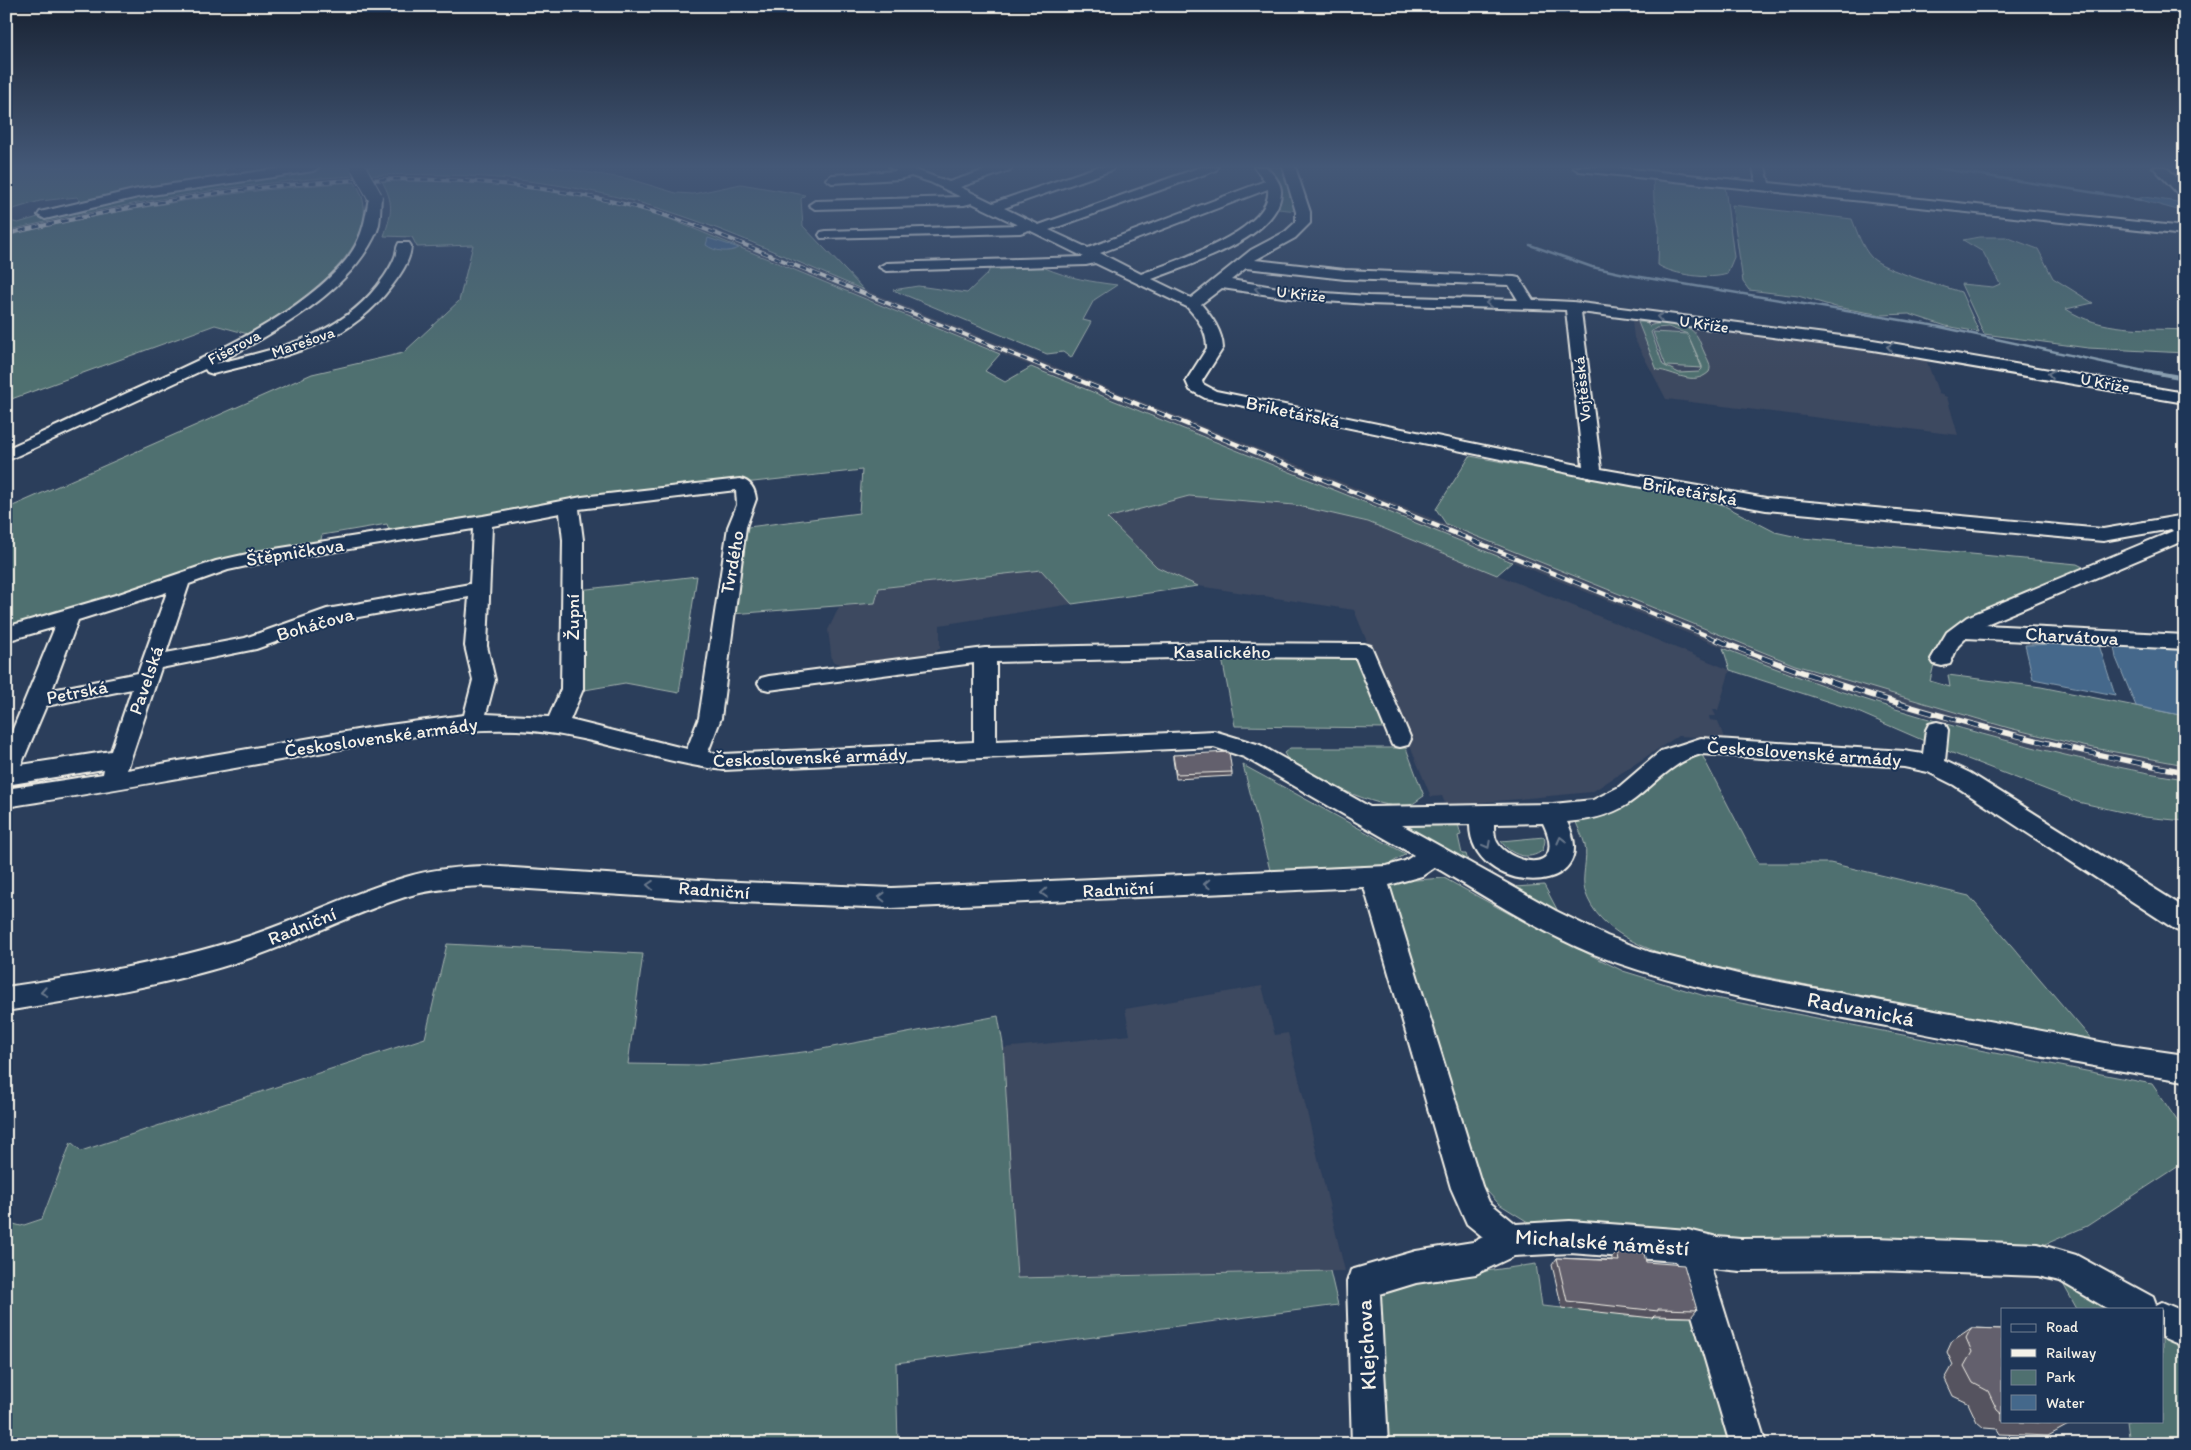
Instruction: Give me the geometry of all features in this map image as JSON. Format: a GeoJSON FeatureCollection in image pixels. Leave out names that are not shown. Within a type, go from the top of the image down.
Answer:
{"type":"FeatureCollection","features":[{"type":"Feature","properties":{"kind":"street","name":"Fišerova"},"geometry":{"type":"LineString","coordinates":[[6,456],[162,384],[288,317],[319,293],[345,268],[369,235]]}},
{"type":"Feature","properties":{"kind":"street"},"geometry":{"type":"LineString","coordinates":[[826,236],[863,235]]}},
{"type":"Feature","properties":{"kind":"street"},"geometry":{"type":"LineString","coordinates":[[1051,235],[1192,304],[1244,263],[1280,239],[1290,235]]}},
{"type":"Feature","properties":{"kind":"street"},"geometry":{"type":"LineString","coordinates":[[886,267],[1086,261],[1094,255],[1144,235]]}},
{"type":"Feature","properties":{"kind":"street"},"geometry":{"type":"LineString","coordinates":[[1142,278],[1243,235]]}},
{"type":"Feature","properties":{"kind":"street","name":"Marešova"},"geometry":{"type":"LineString","coordinates":[[162,384],[306,343],[330,335],[346,326],[371,306],[380,294],[404,256],[404,246]]}},
{"type":"Feature","properties":{"kind":"street"},"geometry":{"type":"LineString","coordinates":[[1244,263],[1340,275],[1514,281],[1528,304]]}},
{"type":"Feature","properties":{"kind":"street","name":"U Kříže"},"geometry":{"type":"LineString","coordinates":[[1220,283],[1298,294],[1368,300],[1573,306],[1873,345],[2185,398]]}},
{"type":"Feature","properties":{"kind":"street","name":"Briketářská"},"geometry":{"type":"LineString","coordinates":[[1192,304],[1207,323],[1215,342],[1215,348],[1194,381],[1196,387],[1211,395],[1593,473],[1774,505],[2084,534],[2119,533],[2180,522]]}},
{"type":"Feature","properties":{"kind":"street","name":"Vojtěšská"},"geometry":{"type":"LineString","coordinates":[[1573,306],[1593,473]]}},
{"type":"Feature","properties":{"kind":"street"},"geometry":{"type":"LineString","coordinates":[[223,353],[231,359],[241,362]]}},
{"type":"Feature","properties":{"kind":"street","name":"Tvrdého"},"geometry":{"type":"LineString","coordinates":[[592,502],[740,484],[746,492],[748,504],[736,527],[710,718],[704,738],[693,759]]}},
{"type":"Feature","properties":{"kind":"street","name":"Štěpničkova"},"geometry":{"type":"LineString","coordinates":[[6,634],[69,616],[223,565],[592,502]]}},
{"type":"Feature","properties":{"kind":"street","name":"Župní"},"geometry":{"type":"LineString","coordinates":[[556,725],[572,690],[573,540],[569,506]]}},
{"type":"Feature","properties":{"kind":"street"},"geometry":{"type":"LineString","coordinates":[[472,722],[481,698],[484,680],[476,646],[483,522]]}},
{"type":"Feature","properties":{"kind":"street"},"geometry":{"type":"LineString","coordinates":[[1942,659],[1948,644],[1960,631],[1974,622],[2110,563],[2185,533],[2180,522]]}},
{"type":"Feature","properties":{"kind":"street"},"geometry":{"type":"LineString","coordinates":[[2084,534],[2096,553],[2110,563]]}},
{"type":"Feature","properties":{"kind":"street","name":"Pavelská"},"geometry":{"type":"LineString","coordinates":[[112,782],[180,580]]}},
{"type":"Feature","properties":{"kind":"street","name":"Boháčova"},"geometry":{"type":"LineString","coordinates":[[149,671],[249,644],[327,616],[478,590]]}},
{"type":"Feature","properties":{"kind":"street"},"geometry":{"type":"LineString","coordinates":[[6,772],[38,700],[69,616]]}},
{"type":"Feature","properties":{"kind":"street","name":"Charvátova"},"geometry":{"type":"LineString","coordinates":[[1960,631],[2185,642]]}},
{"type":"Feature","properties":{"kind":"street","name":"Kasalického"},"geometry":{"type":"LineString","coordinates":[[769,683],[985,655],[1218,650],[1364,651],[1400,739]]}},
{"type":"Feature","properties":{"kind":"street"},"geometry":{"type":"LineString","coordinates":[[985,655],[985,749]]}},
{"type":"Feature","properties":{"kind":"street","name":"Petrská"},"geometry":{"type":"LineString","coordinates":[[38,700],[149,671]]}},
{"type":"Feature","properties":{"kind":"street","name":"Československé armády"},"geometry":{"type":"LineString","coordinates":[[6,798],[112,782],[397,731],[472,722],[519,722],[556,725],[693,759],[752,762],[985,749],[1220,740],[1248,749],[1547,919]]}},
{"type":"Feature","properties":{"kind":"street"},"geometry":{"type":"LineString","coordinates":[[1937,730],[1933,765],[1962,779],[2185,922]]}},
{"type":"Feature","properties":{"kind":"street","name":"Československé armády"},"geometry":{"type":"LineString","coordinates":[[1365,816],[1550,813],[1603,807],[1621,796],[1670,755],[1685,749],[1701,746],[1904,759],[1933,765]]}},
{"type":"Feature","properties":{"kind":"street"},"geometry":{"type":"LineString","coordinates":[[6,776],[120,758]]}},
{"type":"Feature","properties":{"kind":"street"},"geometry":{"type":"LineString","coordinates":[[1482,815],[1482,834],[1490,852],[1509,865],[1532,870],[1552,865],[1563,852],[1563,843],[1550,813]]}},
{"type":"Feature","properties":{"kind":"street","name":"Radniční"},"geometry":{"type":"LineString","coordinates":[[6,998],[176,968],[225,955],[407,886],[452,878],[484,876],[715,890],[892,898],[1374,877],[1393,875],[1413,869],[1433,855]]}},
{"type":"Feature","properties":{"kind":"street","name":"Michalské náměstí"},"geometry":{"type":"LineString","coordinates":[[1374,877],[1467,1188],[1478,1213],[1511,1240],[1570,1237],[1688,1246],[1718,1253],[1740,1255],[1876,1254],[2026,1260],[2065,1266],[2139,1308]]}},
{"type":"Feature","properties":{"kind":"street","name":"Radvanická"},"geometry":{"type":"LineString","coordinates":[[1547,919],[1623,954],[1695,976],[2116,1058],[2185,1068]]}},
{"type":"Feature","properties":{"kind":"street","name":"Klejchova"},"geometry":{"type":"LineString","coordinates":[[1370,1444],[1363,1282],[1416,1267],[1476,1258],[1511,1240]]}},
{"type":"Feature","properties":{"kind":"street"},"geometry":{"type":"LineString","coordinates":[[1688,1246],[1748,1444]]}},
{"type":"Feature","properties":{"kind":"street"},"geometry":{"type":"LineString","coordinates":[[2164,1320],[2185,1330]]}},
{"type":"Feature","properties":{"kind":"shaded area"},"geometry":{"type":"Polygon","coordinates":[[[708,235],[728,235],[1795,665],[2009,728],[2083,746],[2185,765],[2185,779],[2087,760],[2010,741],[1790,675],[708,235]]]}},
{"type":"Feature","properties":{"kind":"shaded area"},"geometry":{"type":"Polygon","coordinates":[[[1631,314],[1840,342],[1841,346],[1896,354],[1924,354],[1939,394],[1947,397],[1958,435],[1666,399],[1634,338],[1631,314]]]}},
{"type":"Feature","properties":{"kind":"shaded area"},"geometry":{"type":"Polygon","coordinates":[[[1189,496],[1294,505],[1368,522],[1730,670],[1718,710],[1713,710],[1716,716],[1709,716],[1710,720],[1718,721],[1724,738],[1678,736],[1592,792],[1446,806],[1442,796],[1431,797],[1354,610],[1198,586],[1157,567],[1107,518],[1189,496]]]}},
{"type":"Feature","properties":{"kind":"shaded area"},"geometry":{"type":"Polygon","coordinates":[[[1042,570],[1072,604],[940,625],[940,648],[929,657],[851,668],[832,661],[828,630],[839,607],[875,603],[879,588],[1042,570]]]}},
{"type":"Feature","properties":{"kind":"shaded area"},"geometry":{"type":"Polygon","coordinates":[[[1262,986],[1275,1035],[1288,1033],[1345,1271],[1017,1278],[1003,1048],[1130,1035],[1125,1009],[1262,986]]]}},
{"type":"Feature","properties":{"kind":"green space"},"geometry":{"type":"Polygon","coordinates":[[[358,235],[354,245],[323,281],[283,312],[248,334],[215,325],[6,401],[6,236],[358,235]]]}},
{"type":"Feature","properties":{"kind":"green space"},"geometry":{"type":"Polygon","coordinates":[[[708,235],[1000,354],[985,371],[1005,382],[1031,367],[1512,562],[1497,575],[1368,522],[1294,505],[1189,496],[1107,518],[1157,567],[1198,586],[1072,604],[1041,570],[879,588],[875,603],[732,614],[748,527],[859,513],[862,470],[690,489],[390,533],[387,524],[322,535],[320,544],[247,554],[6,631],[6,509],[312,374],[403,353],[459,301],[473,245],[417,247],[412,237],[384,236],[708,235]]]}},
{"type":"Feature","properties":{"kind":"green space"},"geometry":{"type":"Polygon","coordinates":[[[733,235],[811,235],[864,290],[733,235]]]}},
{"type":"Feature","properties":{"kind":"green space"},"geometry":{"type":"Polygon","coordinates":[[[1659,235],[1731,235],[1734,257],[1727,274],[1712,277],[1692,276],[1665,269],[1658,265],[1659,235]]]}},
{"type":"Feature","properties":{"kind":"green space"},"geometry":{"type":"Polygon","coordinates":[[[1736,235],[1858,235],[1865,249],[1878,262],[1927,282],[1961,292],[1979,332],[1946,326],[1909,314],[1882,315],[1836,307],[1798,296],[1749,290],[1743,282],[1736,235]]]}},
{"type":"Feature","properties":{"kind":"green space"},"geometry":{"type":"Polygon","coordinates":[[[1979,237],[2006,237],[2038,249],[2053,278],[2093,303],[2066,309],[2094,322],[2108,325],[2139,329],[2185,330],[2185,353],[2088,348],[1984,334],[1961,284],[1993,287],[2000,284],[1983,252],[1963,240],[1979,237]]]}},
{"type":"Feature","properties":{"kind":"green space"},"geometry":{"type":"Polygon","coordinates":[[[991,265],[1045,265],[1045,268],[1072,277],[1117,285],[1094,300],[1083,320],[1091,322],[1071,358],[1063,352],[1047,354],[893,290],[918,286],[967,293],[988,273],[991,265]]]}},
{"type":"Feature","properties":{"kind":"green space"},"geometry":{"type":"Polygon","coordinates":[[[1638,322],[1647,322],[1649,326],[1661,323],[1675,324],[1693,331],[1708,361],[1709,372],[1697,378],[1690,378],[1657,370],[1638,322]],[[1668,327],[1656,328],[1651,332],[1663,365],[1679,373],[1699,372],[1702,369],[1666,366],[1653,332],[1688,334],[1668,327]]]}},
{"type":"Feature","properties":{"kind":"green space"},"geometry":{"type":"Polygon","coordinates":[[[1470,456],[1706,499],[1723,505],[1775,532],[1802,538],[2077,564],[2085,568],[1960,623],[1935,660],[1930,681],[1950,687],[1948,675],[2041,687],[2185,716],[2185,765],[2083,746],[2009,728],[1795,665],[1446,524],[1436,509],[1470,456]]]}},
{"type":"Feature","properties":{"kind":"green space"},"geometry":{"type":"Polygon","coordinates":[[[697,576],[679,693],[625,683],[579,691],[579,590],[697,576]]]}},
{"type":"Feature","properties":{"kind":"green space"},"geometry":{"type":"Polygon","coordinates":[[[1723,648],[1842,692],[1962,729],[2096,762],[2185,779],[2185,821],[2144,817],[2078,802],[1952,753],[1851,709],[1730,670],[1723,648]]]}},
{"type":"Feature","properties":{"kind":"green space"},"geometry":{"type":"Polygon","coordinates":[[[1221,653],[1358,655],[1385,728],[1235,726],[1221,653]]]}},
{"type":"Feature","properties":{"kind":"green space"},"geometry":{"type":"Polygon","coordinates":[[[1290,748],[1406,748],[1424,796],[1407,806],[1394,806],[1362,798],[1327,783],[1298,766],[1287,758],[1284,753],[1290,748]]]}},
{"type":"Feature","properties":{"kind":"green space"},"geometry":{"type":"Polygon","coordinates":[[[1702,755],[1758,863],[1830,863],[1969,896],[2093,1041],[1685,961],[1641,945],[1613,929],[1592,906],[1585,891],[1585,845],[1575,820],[1610,813],[1639,794],[1666,770],[1685,760],[1702,755]]]}},
{"type":"Feature","properties":{"kind":"green space"},"geometry":{"type":"Polygon","coordinates":[[[1243,765],[1406,854],[1388,865],[1270,870],[1243,765]]]}},
{"type":"Feature","properties":{"kind":"green space"},"geometry":{"type":"Polygon","coordinates":[[[1458,824],[1461,835],[1458,836],[1462,854],[1466,854],[1469,865],[1407,830],[1413,826],[1458,824]]]}},
{"type":"Feature","properties":{"kind":"green space"},"geometry":{"type":"Polygon","coordinates":[[[1544,837],[1543,850],[1532,856],[1515,853],[1509,850],[1501,841],[1544,837]]]}},
{"type":"Feature","properties":{"kind":"green space"},"geometry":{"type":"Polygon","coordinates":[[[1444,878],[1528,924],[1623,971],[1705,996],[2152,1084],[2185,1132],[2185,1162],[2087,1226],[2039,1247],[1713,1249],[1704,1236],[1528,1222],[1499,1204],[1472,1175],[1388,882],[1444,878]]]}},
{"type":"Feature","properties":{"kind":"green space"},"geometry":{"type":"Polygon","coordinates":[[[1544,885],[1560,915],[1516,892],[1515,887],[1544,885]]]}},
{"type":"Feature","properties":{"kind":"green space"},"geometry":{"type":"Polygon","coordinates":[[[447,944],[643,954],[628,1064],[699,1065],[811,1051],[998,1016],[1003,1044],[1017,1278],[1330,1271],[1338,1305],[896,1363],[898,1444],[6,1444],[6,1222],[21,1226],[42,1219],[71,1142],[81,1151],[425,1038],[447,944]]]}},
{"type":"Feature","properties":{"kind":"green space"},"geometry":{"type":"Polygon","coordinates":[[[1536,1264],[1542,1306],[1624,1314],[1625,1316],[1701,1318],[1741,1444],[1382,1444],[1379,1286],[1536,1264]]]}},
{"type":"Feature","properties":{"kind":"green space"},"geometry":{"type":"Polygon","coordinates":[[[2057,1273],[2121,1308],[2076,1308],[2057,1273]]]}},
{"type":"Feature","properties":{"kind":"green space"},"geometry":{"type":"Polygon","coordinates":[[[2164,1332],[2185,1341],[2185,1444],[2130,1444],[2127,1422],[2164,1422],[2164,1332]]]}},
{"type":"Feature","properties":{"kind":"water"},"geometry":{"type":"Polygon","coordinates":[[[708,238],[739,248],[727,251],[714,249],[706,245],[708,238]]]}},
{"type":"Feature","properties":{"kind":"water"},"geometry":{"type":"Polygon","coordinates":[[[2025,645],[2099,645],[2115,695],[2033,679],[2025,645]]]}},
{"type":"Feature","properties":{"kind":"water"},"geometry":{"type":"Polygon","coordinates":[[[2114,646],[2185,650],[2185,716],[2136,706],[2116,658],[2114,646]]]}},
{"type":"Feature","properties":{"kind":"building"},"geometry":{"type":"Polygon","coordinates":[[[1229,752],[1232,772],[1176,774],[1173,755],[1229,752]]]}},
{"type":"Feature","properties":{"kind":"building"},"geometry":{"type":"Polygon","coordinates":[[[1617,1251],[1644,1253],[1646,1262],[1684,1265],[1697,1310],[1658,1309],[1658,1311],[1567,1301],[1557,1258],[1619,1261],[1617,1251]]]}},
{"type":"Feature","properties":{"kind":"building"},"geometry":{"type":"Polygon","coordinates":[[[1971,1328],[2001,1329],[2001,1413],[1997,1410],[1988,1391],[1973,1383],[1964,1366],[1972,1352],[1966,1338],[1971,1328]]]}},
{"type":"Feature","properties":{"kind":"building"},"geometry":{"type":"Polygon","coordinates":[[[2020,1422],[2069,1422],[2070,1424],[2020,1422]]]}},
{"type":"Feature","properties":{"kind":"waterway"},"geometry":{"type":"LineString","coordinates":[[1530,245],[1592,267],[1629,275],[1931,325],[2153,373]]}},
{"type":"Feature","properties":{"kind":"waterway"},"geometry":{"type":"LineString","coordinates":[[2146,371],[2185,378]]}},
{"type":"Feature","properties":{"kind":"railway"},"geometry":{"type":"LineString","coordinates":[[718,235],[1059,373]]}},
{"type":"Feature","properties":{"kind":"railway"},"geometry":{"type":"LineString","coordinates":[[1056,371],[1720,641]]}},
{"type":"Feature","properties":{"kind":"railway"},"geometry":{"type":"LineString","coordinates":[[1717,640],[1831,682],[1948,718],[2066,747],[2185,772]]}}]}
